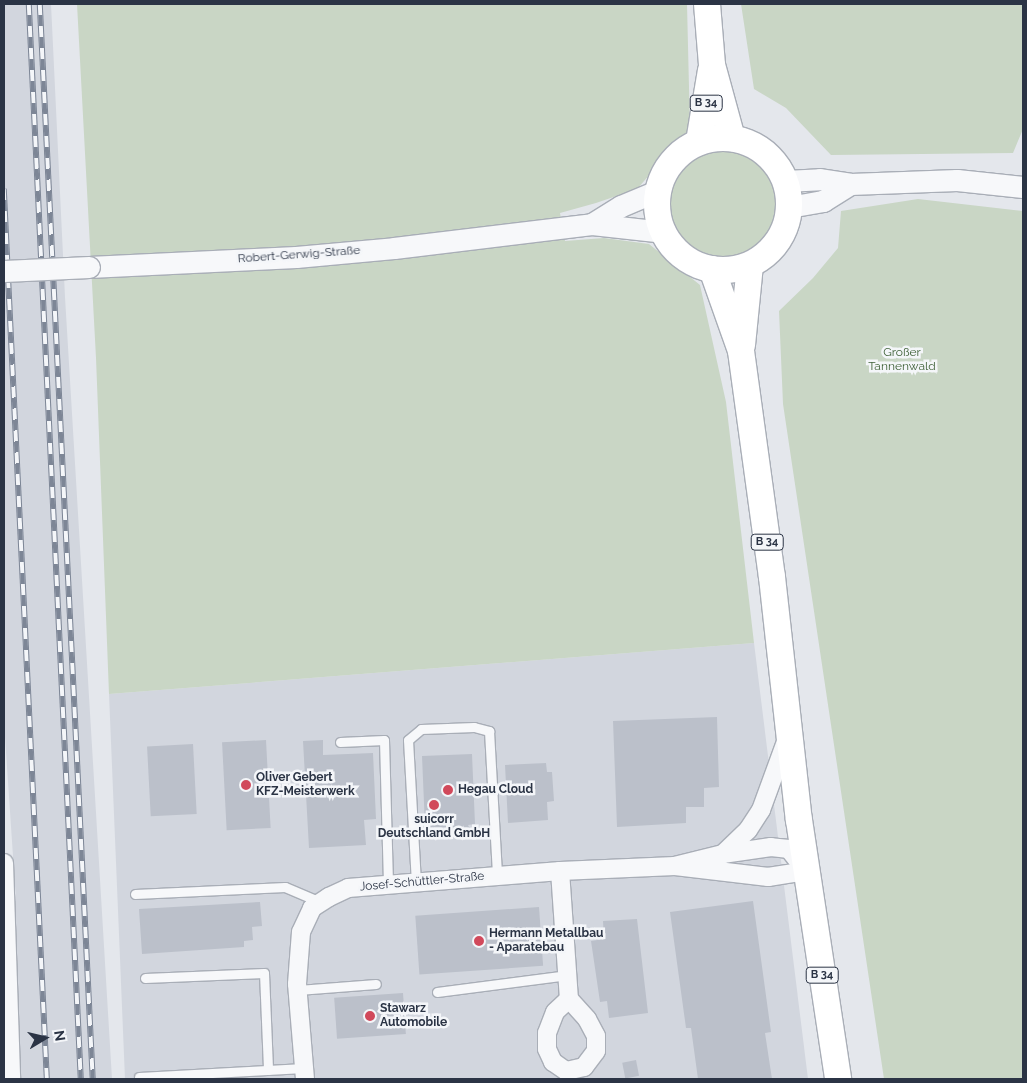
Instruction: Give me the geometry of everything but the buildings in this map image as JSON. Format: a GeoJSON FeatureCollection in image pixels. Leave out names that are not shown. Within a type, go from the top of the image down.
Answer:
{"type":"FeatureCollection","features":[{"type":"Feature","properties":{"kind":"main road","name":"B 34"},"geometry":{"type":"LineString","coordinates":[[707,4],[712,65],[732,138]]}},
{"type":"Feature","properties":{"kind":"main road","name":"B 34"},"geometry":{"type":"LineString","coordinates":[[699,142],[712,65]]}},
{"type":"Feature","properties":{"kind":"main road"},"geometry":{"type":"LineString","coordinates":[[715,138],[732,138],[759,148],[779,168],[787,194],[786,225],[778,242],[765,255],[750,265],[731,270],[712,269],[692,262],[681,254],[663,232],[657,211],[659,190],[667,170],[680,153],[699,142],[715,138]]}},
{"type":"Feature","properties":{"kind":"main road","name":"B 34"},"geometry":{"type":"LineString","coordinates":[[741,350],[750,265]]}},
{"type":"Feature","properties":{"kind":"main road","name":"B 34"},"geometry":{"type":"LineString","coordinates":[[712,269],[741,350],[772,577],[806,871],[838,1079]]}},
{"type":"Feature","properties":{"kind":"street"},"geometry":{"type":"LineString","coordinates":[[787,194],[822,200],[850,184],[957,180],[1023,187]]}},
{"type":"Feature","properties":{"kind":"street","name":"Robert-Gerwig-Straße"},"geometry":{"type":"LineString","coordinates":[[592,224],[621,206],[659,190]]}},
{"type":"Feature","properties":{"kind":"street","name":"Robert-Gerwig-Straße"},"geometry":{"type":"LineString","coordinates":[[4,271],[296,257],[394,248],[592,224],[663,232]]}},
{"type":"Feature","properties":{"kind":"street","name":"Josef-Schüttler-Straße"},"geometry":{"type":"LineString","coordinates":[[723,854],[748,830],[761,810],[789,733]]}},
{"type":"Feature","properties":{"kind":"street","name":"Josef-Schüttler-Straße"},"geometry":{"type":"LineString","coordinates":[[305,1073],[298,990],[301,932],[312,908],[321,902],[348,888],[560,871],[676,866],[768,877],[806,871],[789,849],[771,847],[723,854],[676,866]]}},
{"type":"Feature","properties":{"kind":"street"},"geometry":{"type":"LineString","coordinates":[[4,863],[11,1079]]}},
{"type":"Feature","properties":{"kind":"street"},"geometry":{"type":"LineString","coordinates":[[560,871],[569,999]]}},
{"type":"Feature","properties":{"kind":"lane"},"geometry":{"type":"LineString","coordinates":[[416,883],[408,740],[421,729],[474,727],[489,731],[497,876]]}},
{"type":"Feature","properties":{"kind":"lane"},"geometry":{"type":"LineString","coordinates":[[340,742],[384,740],[388,885]]}},
{"type":"Feature","properties":{"kind":"lane"},"geometry":{"type":"LineString","coordinates":[[135,894],[285,887],[321,902]]}},
{"type":"Feature","properties":{"kind":"lane"},"geometry":{"type":"LineString","coordinates":[[145,978],[264,973],[268,1070]]}},
{"type":"Feature","properties":{"kind":"lane"},"geometry":{"type":"LineString","coordinates":[[437,992],[568,975]]}},
{"type":"Feature","properties":{"kind":"lane"},"geometry":{"type":"LineString","coordinates":[[298,990],[376,984]]}},
{"type":"Feature","properties":{"kind":"lane"},"geometry":{"type":"LineString","coordinates":[[140,1077],[249,1075],[268,1070],[305,1073]]}},
{"type":"Feature","properties":{"kind":"shaded area"},"geometry":{"type":"Polygon","coordinates":[[[4,4],[51,4],[65,297],[112,1079],[4,1079],[4,902],[16,901],[4,722],[4,4]]]}},
{"type":"Feature","properties":{"kind":"shaded area"},"geometry":{"type":"Polygon","coordinates":[[[754,643],[808,1079],[125,1079],[109,694],[754,643]]]}},
{"type":"Feature","properties":{"kind":"green space"},"geometry":{"type":"Polygon","coordinates":[[[77,4],[687,4],[690,129],[637,189],[560,213],[565,241],[604,238],[649,244],[700,285],[726,402],[754,643],[109,694],[96,358],[77,4]]]}},
{"type":"Feature","properties":{"kind":"green space"},"geometry":{"type":"Polygon","coordinates":[[[741,4],[1023,4],[1023,129],[1013,153],[831,155],[786,108],[754,89],[741,4]]]}},
{"type":"Feature","properties":{"kind":"green space"},"geometry":{"type":"Polygon","coordinates":[[[719,144],[741,149],[761,161],[773,181],[778,203],[773,225],[761,245],[741,257],[719,262],[697,257],[677,245],[665,225],[660,203],[665,181],[677,161],[697,149],[719,144]]]}},
{"type":"Feature","properties":{"kind":"green space","name":"Großer Tannenwald"},"geometry":{"type":"Polygon","coordinates":[[[918,199],[1023,211],[1023,1079],[884,1079],[783,404],[779,311],[813,278],[838,248],[841,211],[918,199]]]}},
{"type":"Feature","properties":{"kind":"railway"},"geometry":{"type":"LineString","coordinates":[[29,4],[81,1079]]}},
{"type":"Feature","properties":{"kind":"railway"},"geometry":{"type":"LineString","coordinates":[[40,4],[93,1079]]}},
{"type":"Feature","properties":{"kind":"railway"},"geometry":{"type":"LineString","coordinates":[[4,189],[47,1079]]}},
{"type":"Feature","properties":{"kind":"place","name":"Oliver Gebert KFZ-Meisterwerk"},"geometry":{"type":"Point","coordinates":[246,785]}},
{"type":"Feature","properties":{"kind":"place","name":"Hegau Cloud"},"geometry":{"type":"Point","coordinates":[448,790]}},
{"type":"Feature","properties":{"kind":"place","name":"suicorr Deutschland GmbH"},"geometry":{"type":"Point","coordinates":[434,805]}},
{"type":"Feature","properties":{"kind":"place","name":"Hermann Metallbau - Aparatebau"},"geometry":{"type":"Point","coordinates":[479,941]}},
{"type":"Feature","properties":{"kind":"place","name":"Stawarz Automobile"},"geometry":{"type":"Point","coordinates":[370,1016]}}]}
